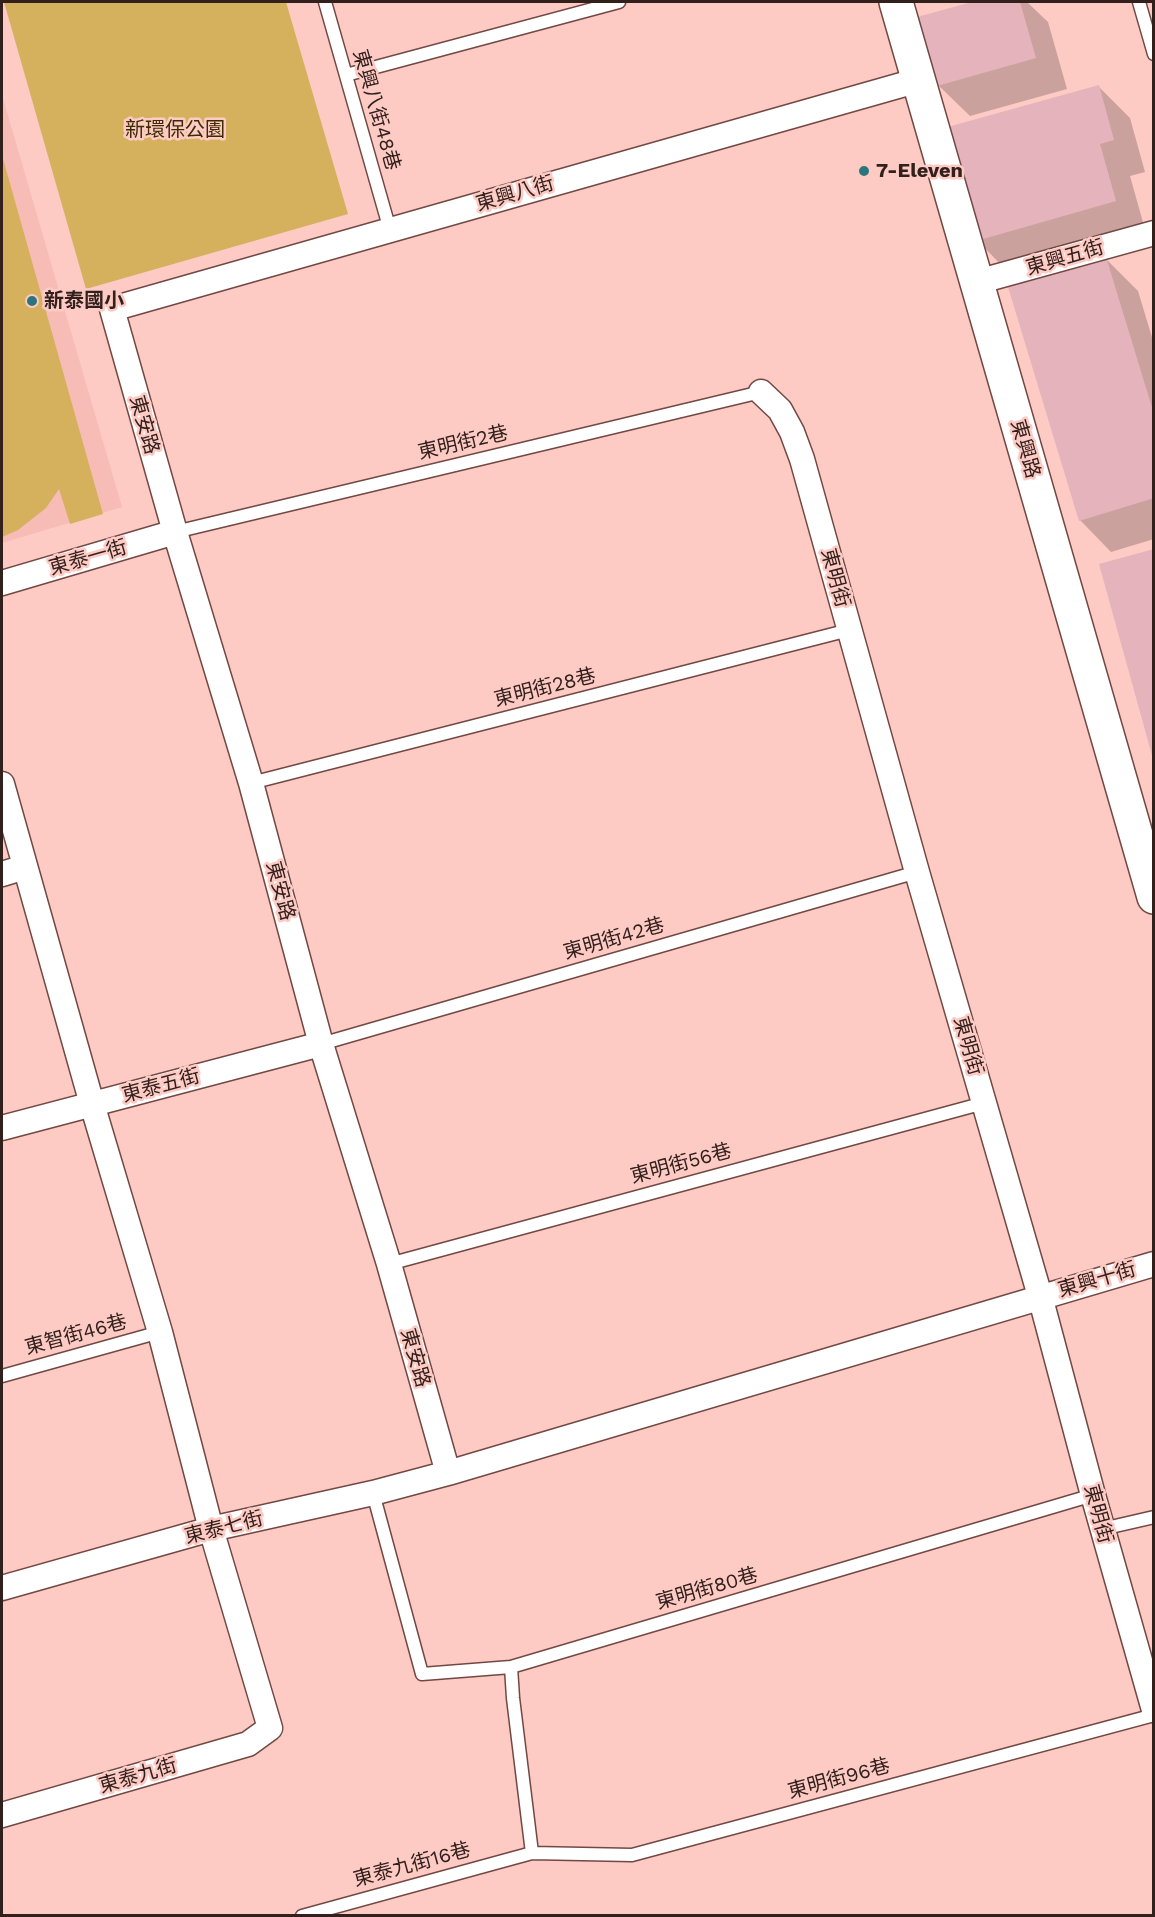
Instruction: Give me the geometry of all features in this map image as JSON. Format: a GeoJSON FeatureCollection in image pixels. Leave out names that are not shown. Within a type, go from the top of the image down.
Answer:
{"type":"FeatureCollection","features":[{"type":"Feature","properties":{"kind":"street","name":"東興路"},"geometry":{"type":"LineString","coordinates":[[896,2],[1154,897]]}},
{"type":"Feature","properties":{"kind":"street","name":"東興八街"},"geometry":{"type":"LineString","coordinates":[[112,309],[919,80]]}},
{"type":"Feature","properties":{"kind":"street","name":"東興五街"},"geometry":{"type":"LineString","coordinates":[[977,282],[1154,233]]}},
{"type":"Feature","properties":{"kind":"street","name":"東安路"},"geometry":{"type":"LineString","coordinates":[[112,309],[175,532],[251,783],[321,1044],[448,1473]]}},
{"type":"Feature","properties":{"kind":"street","name":"東明街"},"geometry":{"type":"LineString","coordinates":[[761,392],[780,410],[792,432],[802,459],[917,872],[1040,1296],[1154,1712]]}},
{"type":"Feature","properties":{"kind":"street","name":"東泰一街"},"geometry":{"type":"LineString","coordinates":[[2,583],[175,532]]}},
{"type":"Feature","properties":{"kind":"street"},"geometry":{"type":"LineString","coordinates":[[2,784],[92,1104],[160,1332],[211,1529]]}},
{"type":"Feature","properties":{"kind":"street"},"geometry":{"type":"LineString","coordinates":[[2,874],[25,867]]}},
{"type":"Feature","properties":{"kind":"street","name":"東泰五街"},"geometry":{"type":"LineString","coordinates":[[2,1128],[321,1044]]}},
{"type":"Feature","properties":{"kind":"street","name":"東興十街"},"geometry":{"type":"LineString","coordinates":[[448,1473],[1154,1264]]}},
{"type":"Feature","properties":{"kind":"street","name":"東泰七街"},"geometry":{"type":"LineString","coordinates":[[2,1588],[211,1529],[374,1493],[448,1473]]}},
{"type":"Feature","properties":{"kind":"street","name":"東泰九街"},"geometry":{"type":"LineString","coordinates":[[2,1815],[248,1744],[270,1728],[211,1529]]}},
{"type":"Feature","properties":{"kind":"lane","name":"東興八街48巷"},"geometry":{"type":"LineString","coordinates":[[325,2],[390,230]]}},
{"type":"Feature","properties":{"kind":"lane"},"geometry":{"type":"LineString","coordinates":[[1139,2],[1154,54]]}},
{"type":"Feature","properties":{"kind":"lane"},"geometry":{"type":"LineString","coordinates":[[346,75],[616,3]]}},
{"type":"Feature","properties":{"kind":"lane","name":"東明街2巷"},"geometry":{"type":"LineString","coordinates":[[175,532],[761,392]]}},
{"type":"Feature","properties":{"kind":"lane","name":"東明街28巷"},"geometry":{"type":"LineString","coordinates":[[251,783],[849,630]]}},
{"type":"Feature","properties":{"kind":"lane","name":"東明街42巷"},"geometry":{"type":"LineString","coordinates":[[321,1044],[917,872]]}},
{"type":"Feature","properties":{"kind":"lane","name":"東明街56巷"},"geometry":{"type":"LineString","coordinates":[[388,1264],[984,1103]]}},
{"type":"Feature","properties":{"kind":"lane","name":"東智街46巷"},"geometry":{"type":"LineString","coordinates":[[2,1376],[160,1332]]}},
{"type":"Feature","properties":{"kind":"lane","name":"東明街80巷"},"geometry":{"type":"LineString","coordinates":[[374,1493],[422,1674],[511,1667],[1093,1496]]}},
{"type":"Feature","properties":{"kind":"lane"},"geometry":{"type":"LineString","coordinates":[[1102,1529],[1154,1516]]}},
{"type":"Feature","properties":{"kind":"lane"},"geometry":{"type":"LineString","coordinates":[[511,1667],[532,1853]]}},
{"type":"Feature","properties":{"kind":"lane","name":"東明街96巷"},"geometry":{"type":"LineString","coordinates":[[532,1853],[632,1855],[1154,1712]]}},
{"type":"Feature","properties":{"kind":"lane","name":"東泰九街16巷"},"geometry":{"type":"LineString","coordinates":[[302,1916],[532,1853]]}},
{"type":"Feature","properties":{"kind":"shaded area","name":"新泰國小"},"geometry":{"type":"Polygon","coordinates":[[[2,95],[122,507],[2,543],[2,95]]]}},
{"type":"Feature","properties":{"kind":"green space","name":"新環保公園"},"geometry":{"type":"Polygon","coordinates":[[[4,2],[286,2],[348,214],[86,289],[4,2]]]}},
{"type":"Feature","properties":{"kind":"green space","name":"新泰國小"},"geometry":{"type":"Polygon","coordinates":[[[2,155],[103,514],[70,524],[59,489],[46,508],[18,530],[2,537],[2,155]]]}},
{"type":"Feature","properties":{"kind":"building"},"geometry":{"type":"Polygon","coordinates":[[[972,2],[1020,2],[1036,58],[937,86],[917,17],[972,2]]]}},
{"type":"Feature","properties":{"kind":"building"},"geometry":{"type":"Polygon","coordinates":[[[1099,85],[1114,140],[1100,144],[1116,201],[976,241],[944,128],[1099,85]]]}},
{"type":"Feature","properties":{"kind":"building"},"geometry":{"type":"Polygon","coordinates":[[[1106,257],[1154,414],[1154,498],[1079,521],[1008,287],[1106,257]]]}},
{"type":"Feature","properties":{"kind":"building"},"geometry":{"type":"Polygon","coordinates":[[[1154,549],[1154,759],[1153,759],[1099,564],[1154,549]]]}},
{"type":"Feature","properties":{"kind":"place","name":"7-Eleven"},"geometry":{"type":"Point","coordinates":[864,171]}},
{"type":"Feature","properties":{"kind":"place","name":"新泰國小"},"geometry":{"type":"Point","coordinates":[32,301]}}]}
